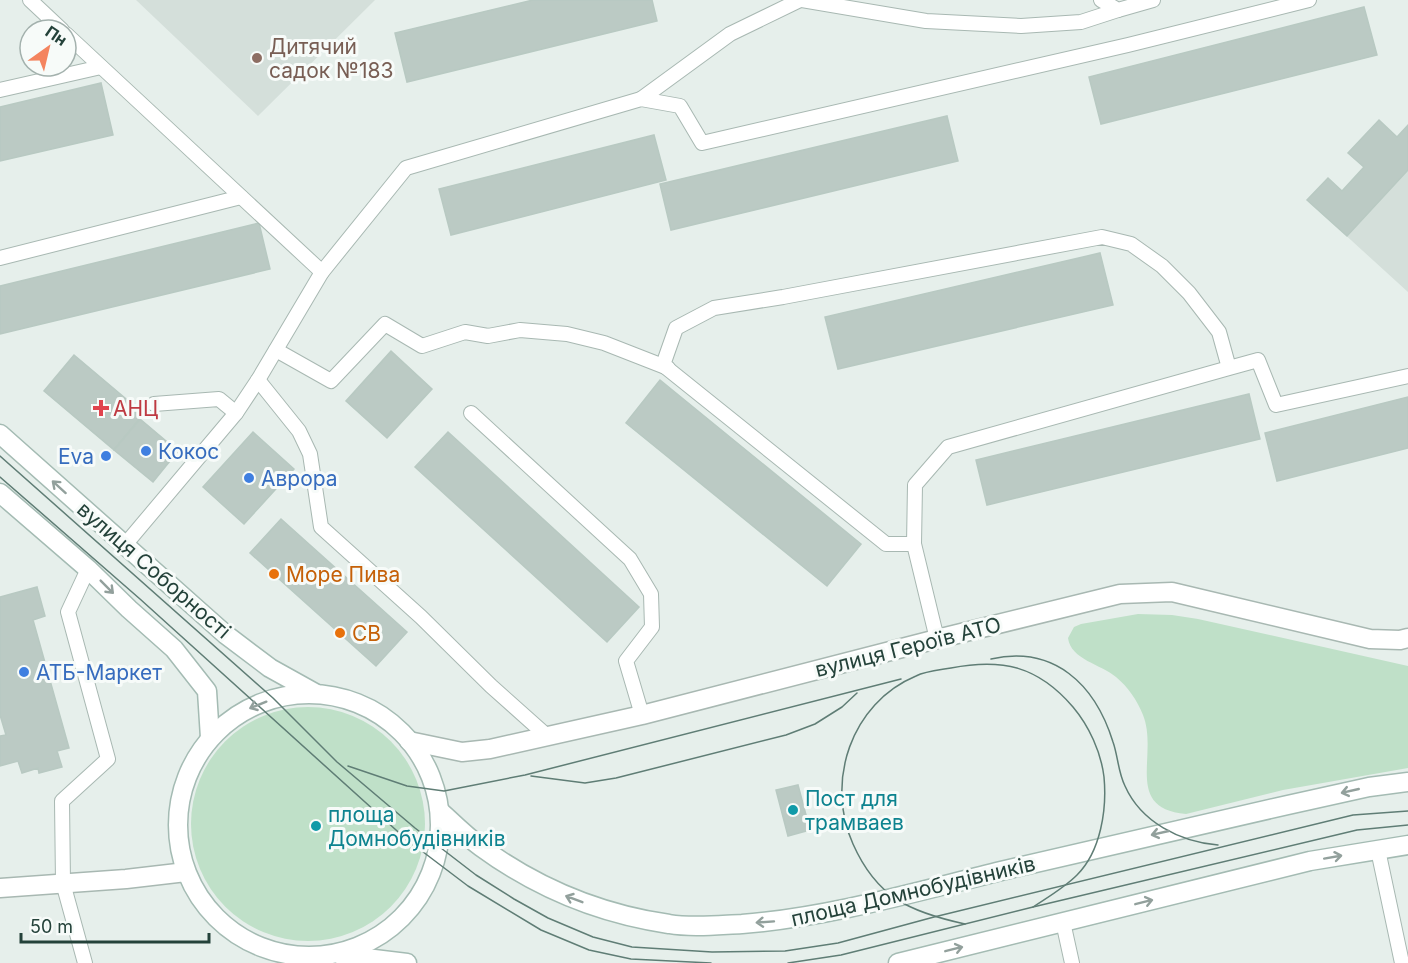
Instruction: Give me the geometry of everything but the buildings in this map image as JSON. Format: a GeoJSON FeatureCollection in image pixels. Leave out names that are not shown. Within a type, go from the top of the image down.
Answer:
{"type":"FeatureCollection","features":[{"type":"Feature","properties":{"kind":"main road","name":"вулиця Соборності"},"geometry":{"type":"LineString","coordinates":[[0,434],[225,634],[270,668],[317,694]]}},
{"type":"Feature","properties":{"kind":"main road","name":"вулиця Соборності"},"geometry":{"type":"LineString","coordinates":[[0,493],[88,569],[174,649],[207,691],[210,738]]}},
{"type":"Feature","properties":{"kind":"main road","name":"вулиця Героїв АТО"},"geometry":{"type":"LineString","coordinates":[[410,741],[462,752],[490,750],[642,715],[1120,594],[1172,591],[1370,639],[1408,638]]}},
{"type":"Feature","properties":{"kind":"main road"},"geometry":{"type":"LineString","coordinates":[[295,694],[317,694],[352,701],[383,717],[410,741],[430,773],[440,811],[440,839],[434,866],[422,892],[405,914],[385,933],[360,946],[333,954],[311,956],[266,949],[226,927],[196,892],[186,872],[179,837],[180,801],[186,779],[196,757],[210,738],[228,721],[249,708],[273,698],[295,694]]}},
{"type":"Feature","properties":{"kind":"main road","name":"площа Домнобудівників"},"geometry":{"type":"LineString","coordinates":[[440,811],[480,846],[524,875],[569,898],[619,915],[671,925],[722,925],[785,921],[1128,840],[1369,787],[1408,782]]}},
{"type":"Feature","properties":{"kind":"main road"},"geometry":{"type":"LineString","coordinates":[[898,963],[1310,861],[1408,845]]}},
{"type":"Feature","properties":{"kind":"main road"},"geometry":{"type":"LineString","coordinates":[[0,888],[126,879],[186,872]]}},
{"type":"Feature","properties":{"kind":"main road"},"geometry":{"type":"LineString","coordinates":[[333,954],[407,963]]}},
{"type":"Feature","properties":{"kind":"lane"},"geometry":{"type":"LineString","coordinates":[[30,0],[49,18]]}},
{"type":"Feature","properties":{"kind":"lane"},"geometry":{"type":"LineString","coordinates":[[124,546],[236,413],[258,381],[322,272],[406,168],[641,99],[730,34],[801,0],[926,21],[1021,26],[1081,22],[1153,0]]}},
{"type":"Feature","properties":{"kind":"lane"},"geometry":{"type":"LineString","coordinates":[[1101,0],[1118,10]]}},
{"type":"Feature","properties":{"kind":"lane"},"geometry":{"type":"LineString","coordinates":[[641,99],[680,106],[702,143],[1128,45],[1309,0]]}},
{"type":"Feature","properties":{"kind":"lane"},"geometry":{"type":"LineString","coordinates":[[78,45],[322,272]]}},
{"type":"Feature","properties":{"kind":"lane"},"geometry":{"type":"LineString","coordinates":[[0,90],[101,67]]}},
{"type":"Feature","properties":{"kind":"lane"},"geometry":{"type":"LineString","coordinates":[[0,258],[241,197]]}},
{"type":"Feature","properties":{"kind":"lane"},"geometry":{"type":"LineString","coordinates":[[914,544],[886,544],[663,364],[676,328],[714,308],[1102,237],[1131,244],[1162,266],[1182,286],[1219,332],[1229,368]]}},
{"type":"Feature","properties":{"kind":"lane"},"geometry":{"type":"LineString","coordinates":[[276,351],[331,381],[385,324],[422,346],[465,332],[488,336],[520,330],[567,334],[604,343],[668,368]]}},
{"type":"Feature","properties":{"kind":"lane"},"geometry":{"type":"LineString","coordinates":[[937,639],[914,544],[915,485],[948,447],[1258,360],[1276,405],[1408,376]]}},
{"type":"Feature","properties":{"kind":"lane"},"geometry":{"type":"LineString","coordinates":[[258,381],[299,430],[310,454],[321,527],[422,617],[491,686],[547,736]]}},
{"type":"Feature","properties":{"kind":"lane"},"geometry":{"type":"LineString","coordinates":[[154,404],[219,399],[236,413]]}},
{"type":"Feature","properties":{"kind":"lane"},"geometry":{"type":"LineString","coordinates":[[471,413],[630,559],[651,594],[652,627],[626,661],[642,715]]}},
{"type":"Feature","properties":{"kind":"lane"},"geometry":{"type":"LineString","coordinates":[[85,963],[63,883],[62,801],[108,759],[68,612],[88,569]]}},
{"type":"Feature","properties":{"kind":"lane"},"geometry":{"type":"LineString","coordinates":[[1378,850],[1402,963]]}},
{"type":"Feature","properties":{"kind":"lane"},"geometry":{"type":"LineString","coordinates":[[1063,922],[1072,963]]}},
{"type":"Feature","properties":{"kind":"shaded area","name":"Дитячий садок №183"},"geometry":{"type":"Polygon","coordinates":[[[136,0],[375,0],[258,116],[136,0]]]}},
{"type":"Feature","properties":{"kind":"shaded area"},"geometry":{"type":"Polygon","coordinates":[[[1379,120],[1397,137],[1408,125],[1408,292],[1307,200],[1328,178],[1342,191],[1364,168],[1348,153],[1379,120]]]}},
{"type":"Feature","properties":{"kind":"green space"},"geometry":{"type":"Polygon","coordinates":[[[1138,614],[1172,615],[1198,619],[1408,666],[1408,768],[1283,790],[1186,814],[1167,810],[1155,802],[1149,791],[1147,730],[1138,704],[1128,689],[1110,672],[1075,652],[1068,638],[1074,627],[1081,624],[1138,614]]]}},
{"type":"Feature","properties":{"kind":"green space"},"geometry":{"type":"Polygon","coordinates":[[[308,707],[353,716],[373,727],[398,750],[416,779],[425,824],[416,869],[405,889],[382,914],[353,932],[308,941],[263,932],[243,921],[218,898],[200,869],[191,824],[200,779],[211,759],[234,734],[263,716],[308,707]]]}},
{"type":"Feature","properties":{"kind":"tram line"},"geometry":{"type":"LineString","coordinates":[[0,456],[273,698],[337,762],[415,828],[476,875],[548,918],[593,937],[632,947],[712,952],[785,951],[838,943],[934,917],[1353,815],[1408,811]]}},
{"type":"Feature","properties":{"kind":"tram line"},"geometry":{"type":"LineString","coordinates":[[0,477],[140,599],[406,839],[468,886],[541,930],[589,950],[631,959],[711,963]]}},
{"type":"Feature","properties":{"kind":"tram line"},"geometry":{"type":"LineString","coordinates":[[991,659],[1014,656],[1034,658],[1053,664],[1069,673],[1083,687],[1105,721],[1115,747],[1123,781],[1132,799],[1141,810],[1151,820],[1176,835],[1218,845]]}},
{"type":"Feature","properties":{"kind":"tram line"},"geometry":{"type":"LineString","coordinates":[[965,924],[912,908],[884,890],[862,862],[845,820],[842,795],[843,771],[860,725],[875,705],[893,688],[929,672],[987,664],[1018,668],[1046,682],[1060,693],[1084,722],[1093,740],[1100,758],[1105,789],[1103,816],[1097,842],[1092,854],[1077,875],[1033,907]]}},
{"type":"Feature","properties":{"kind":"tram line"},"geometry":{"type":"LineString","coordinates":[[348,766],[407,786],[444,791],[525,775],[901,679]]}},
{"type":"Feature","properties":{"kind":"tram line"},"geometry":{"type":"LineString","coordinates":[[531,776],[585,783],[616,778],[786,735],[815,724],[842,707],[857,693]]}},
{"type":"Feature","properties":{"kind":"tram line"},"geometry":{"type":"LineString","coordinates":[[788,963],[841,955],[1357,830],[1408,825]]}},
{"type":"Feature","properties":{"kind":"place","name":"Дитячий садок №183"},"geometry":{"type":"Point","coordinates":[257,58]}},
{"type":"Feature","properties":{"kind":"place","name":"АНЦ"},"geometry":{"type":"Point","coordinates":[101,408]}},
{"type":"Feature","properties":{"kind":"place","name":"Кокос"},"geometry":{"type":"Point","coordinates":[146,451]}},
{"type":"Feature","properties":{"kind":"place","name":"Eva"},"geometry":{"type":"Point","coordinates":[106,456]}},
{"type":"Feature","properties":{"kind":"place","name":"Аврора"},"geometry":{"type":"Point","coordinates":[249,478]}},
{"type":"Feature","properties":{"kind":"place","name":"Море Пива"},"geometry":{"type":"Point","coordinates":[274,574]}},
{"type":"Feature","properties":{"kind":"place","name":"СВ"},"geometry":{"type":"Point","coordinates":[340,633]}},
{"type":"Feature","properties":{"kind":"place","name":"АТБ-Маркет"},"geometry":{"type":"Point","coordinates":[24,672]}},
{"type":"Feature","properties":{"kind":"place","name":"Пост для трамваев"},"geometry":{"type":"Point","coordinates":[793,810]}},
{"type":"Feature","properties":{"kind":"place","name":"площа Домнобудівників"},"geometry":{"type":"Point","coordinates":[316,826]}}]}
